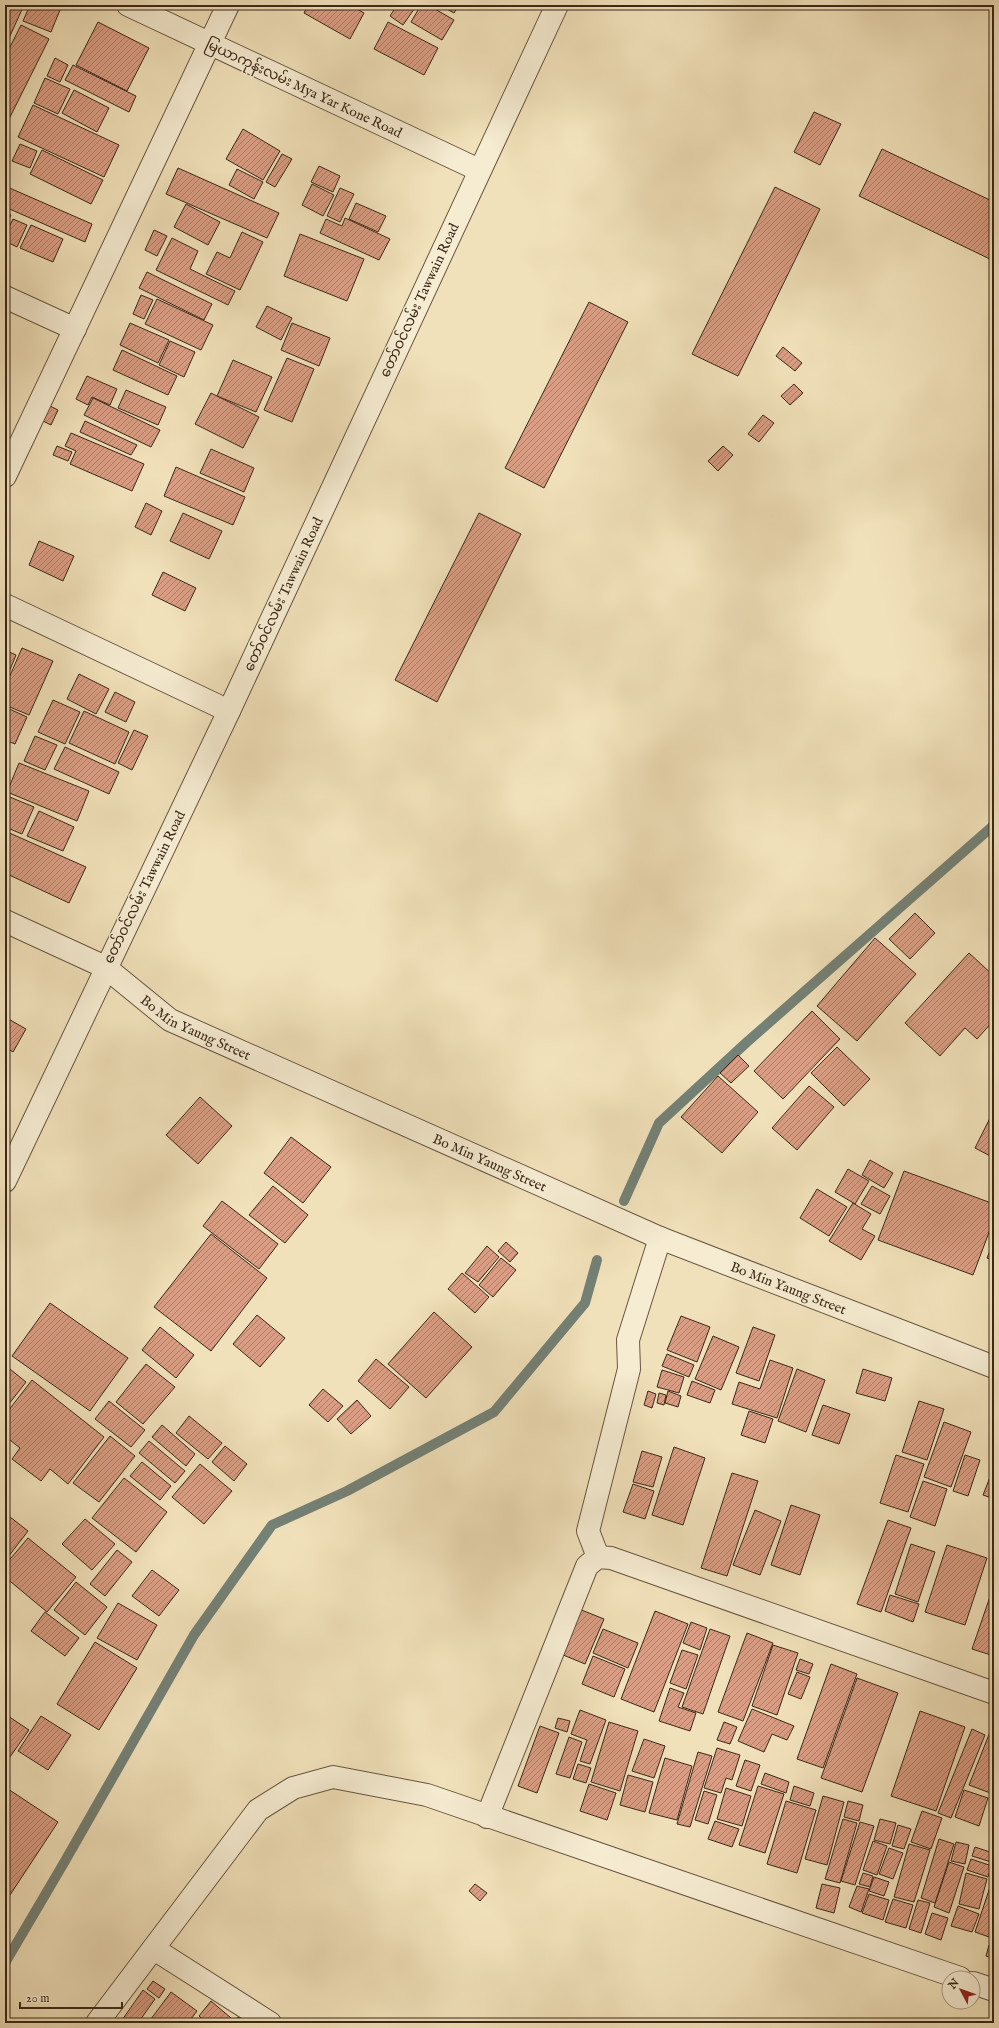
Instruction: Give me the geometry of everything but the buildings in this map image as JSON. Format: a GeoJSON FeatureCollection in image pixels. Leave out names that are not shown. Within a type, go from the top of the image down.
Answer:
{"type":"FeatureCollection","features":[{"type":"Feature","properties":{"kind":"street","name":"မြယာကုန်းလမ်း Mya Yar Kone Road"},"geometry":{"type":"LineString","coordinates":[[128,5],[479,170]]}},
{"type":"Feature","properties":{"kind":"street"},"geometry":{"type":"LineString","coordinates":[[5,476],[76,329],[228,5]]}},
{"type":"Feature","properties":{"kind":"street","name":"တော်ဝင်လမ်း Tawwain Road"},"geometry":{"type":"LineString","coordinates":[[5,1181],[105,968],[229,711],[479,170],[557,5]]}},
{"type":"Feature","properties":{"kind":"street"},"geometry":{"type":"LineString","coordinates":[[5,296],[76,329]]}},
{"type":"Feature","properties":{"kind":"street"},"geometry":{"type":"LineString","coordinates":[[5,606],[229,711]]}},
{"type":"Feature","properties":{"kind":"street","name":"Bo Min Yaung Street"},"geometry":{"type":"LineString","coordinates":[[5,921],[105,968],[170,1020],[660,1238],[994,1367]]}},
{"type":"Feature","properties":{"kind":"street"},"geometry":{"type":"LineString","coordinates":[[598,1557],[588,1532],[629,1368],[628,1340],[660,1238]]}},
{"type":"Feature","properties":{"kind":"street"},"geometry":{"type":"LineString","coordinates":[[487,1816],[587,1566],[598,1557],[611,1558],[994,1693]]}},
{"type":"Feature","properties":{"kind":"street"},"geometry":{"type":"LineString","coordinates":[[97,2023],[258,1810],[293,1788],[333,1777],[427,1795],[941,1971]]}},
{"type":"Feature","properties":{"kind":"street"},"geometry":{"type":"LineString","coordinates":[[154,1949],[270,2023]]}},
{"type":"Feature","properties":{"kind":"street"},"geometry":{"type":"LineString","coordinates":[[981,1986],[994,1990]]}},
{"type":"Feature","properties":{"kind":"waterway"},"geometry":{"type":"LineString","coordinates":[[624,1201],[659,1123],[747,1042],[994,825]]}},
{"type":"Feature","properties":{"kind":"waterway"},"geometry":{"type":"LineString","coordinates":[[5,1963],[194,1635],[272,1525],[347,1491],[494,1412],[585,1303],[597,1260]]}}]}
